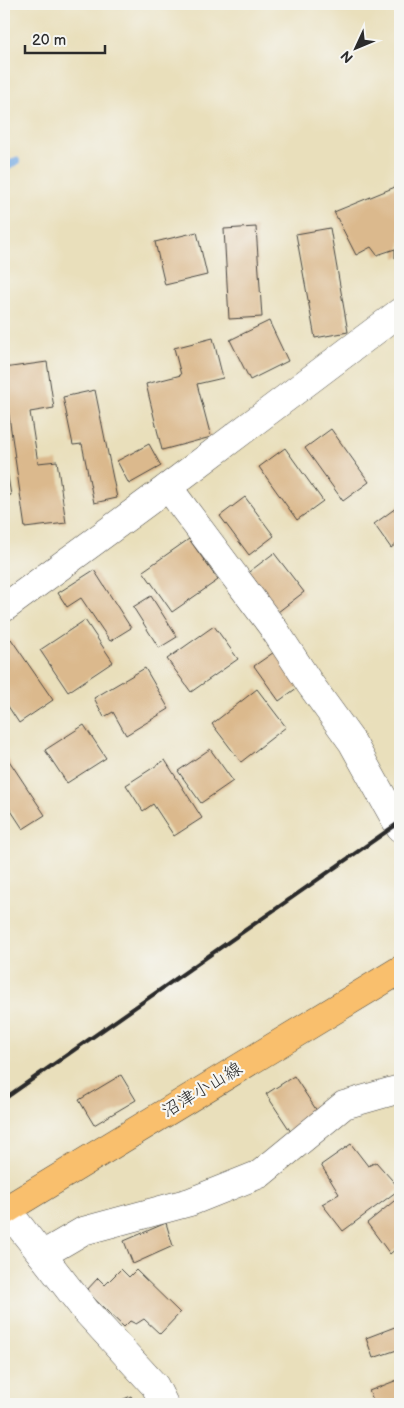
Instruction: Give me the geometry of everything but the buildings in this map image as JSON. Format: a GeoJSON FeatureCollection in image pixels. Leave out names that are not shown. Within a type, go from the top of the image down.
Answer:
{"type":"FeatureCollection","features":[{"type":"Feature","properties":{"kind":"main road","name":"沼津小山線"},"geometry":{"type":"LineString","coordinates":[[5,1210],[400,970]]}},
{"type":"Feature","properties":{"kind":"street"},"geometry":{"type":"LineString","coordinates":[[4,608],[168,488],[400,312]]}},
{"type":"Feature","properties":{"kind":"street"},"geometry":{"type":"LineString","coordinates":[[168,488],[274,628],[310,684],[352,742],[400,828]]}},
{"type":"Feature","properties":{"kind":"street"},"geometry":{"type":"LineString","coordinates":[[42,1255],[83,1231],[190,1202],[260,1174],[344,1105],[400,1088]]}},
{"type":"Feature","properties":{"kind":"street"},"geometry":{"type":"LineString","coordinates":[[5,1210],[86,1311],[154,1386],[164,1404]]}},
{"type":"Feature","properties":{"kind":"waterway"},"geometry":{"type":"LineString","coordinates":[[4,169],[16,161]]}},
{"type":"Feature","properties":{"kind":"railway"},"geometry":{"type":"LineString","coordinates":[[4,1099],[400,822]]}}]}
